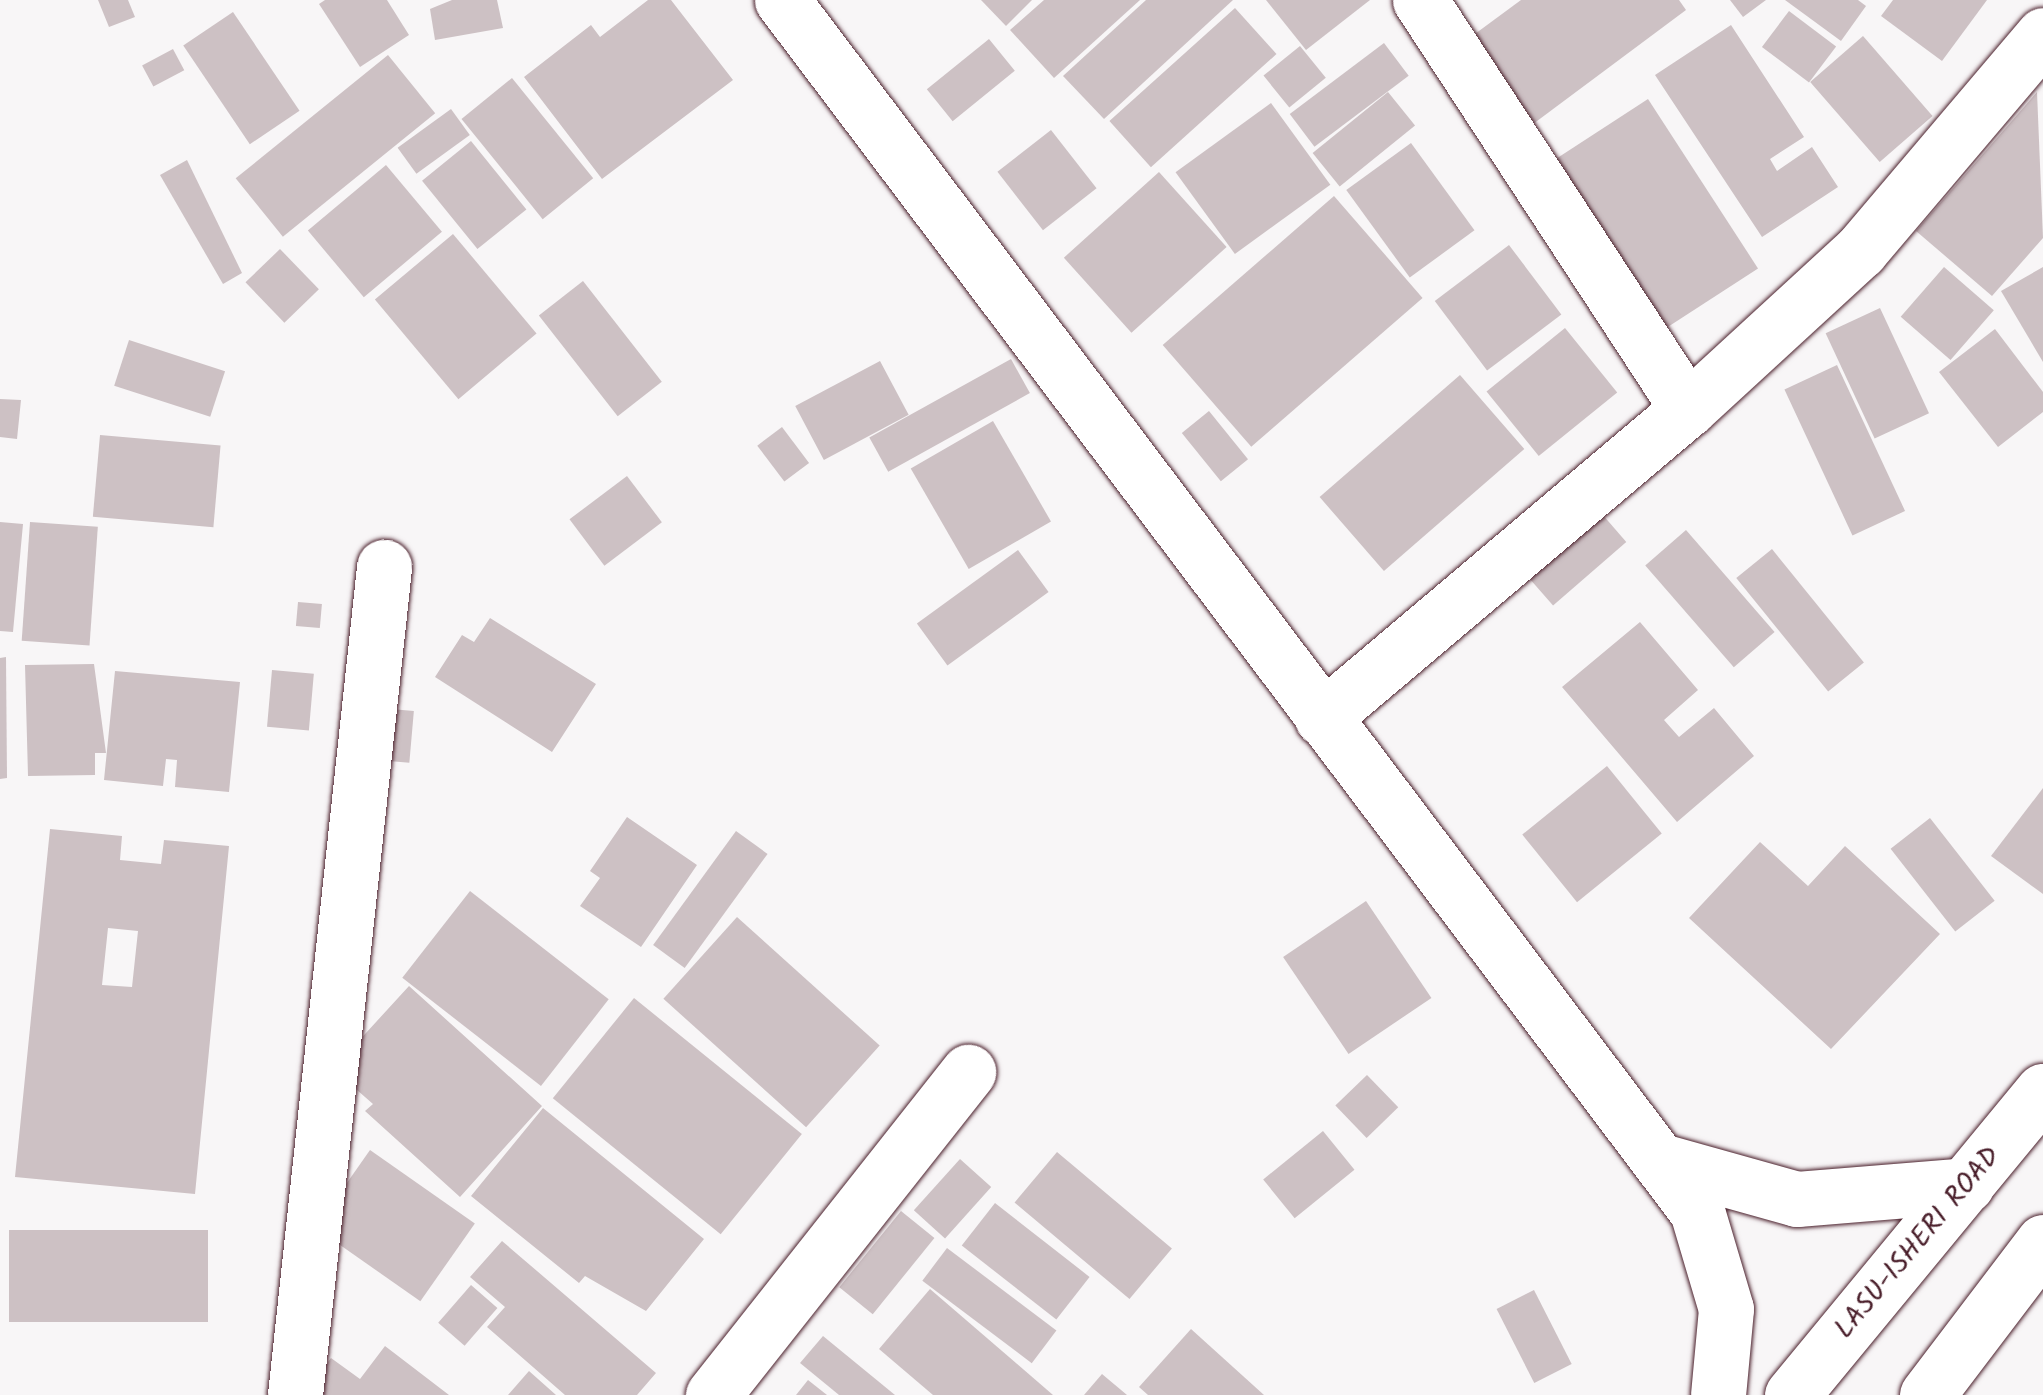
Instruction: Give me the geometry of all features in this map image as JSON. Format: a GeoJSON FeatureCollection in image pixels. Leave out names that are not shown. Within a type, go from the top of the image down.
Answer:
{"type":"FeatureCollection","features":[{"type":"Feature","properties":{"kind":"street"},"geometry":{"type":"LineString","coordinates":[[782,0],[1322,718],[1662,1160],[1697,1212],[1722,1277],[1718,1395]]}},
{"type":"Feature","properties":{"kind":"street"},"geometry":{"type":"LineString","coordinates":[[1420,0],[1688,410]]}},
{"type":"Feature","properties":{"kind":"street"},"geometry":{"type":"LineString","coordinates":[[1322,718],[1688,410],[1860,250],[2043,35]]}},
{"type":"Feature","properties":{"kind":"street"},"geometry":{"type":"LineString","coordinates":[[295,1395],[384,567]]}},
{"type":"Feature","properties":{"kind":"street"},"geometry":{"type":"LineString","coordinates":[[712,1395],[968,1072]]}},
{"type":"Feature","properties":{"kind":"street","name":"LASU-ISHERI ROAD"},"geometry":{"type":"LineString","coordinates":[[1792,1395],[2043,1091]]}},
{"type":"Feature","properties":{"kind":"street"},"geometry":{"type":"LineString","coordinates":[[1662,1160],[1797,1199],[1966,1185]]}},
{"type":"Feature","properties":{"kind":"street"},"geometry":{"type":"LineString","coordinates":[[1927,1395],[2043,1242]]}},
{"type":"Feature","properties":{"kind":"building"},"geometry":{"type":"Polygon","coordinates":[[[98,0],[128,0],[135,17],[109,27],[98,0]]]}},
{"type":"Feature","properties":{"kind":"building"},"geometry":{"type":"Polygon","coordinates":[[[325,0],[387,0],[409,35],[360,67],[319,4],[325,0]]]}},
{"type":"Feature","properties":{"kind":"building"},"geometry":{"type":"Polygon","coordinates":[[[452,0],[497,0],[503,28],[435,40],[430,9],[452,0]]]}},
{"type":"Feature","properties":{"kind":"building"},"geometry":{"type":"Polygon","coordinates":[[[648,0],[671,0],[733,80],[602,179],[524,77],[591,25],[600,37],[648,0]]]}},
{"type":"Feature","properties":{"kind":"building"},"geometry":{"type":"Polygon","coordinates":[[[981,0],[1032,0],[1006,26],[981,0]]]}},
{"type":"Feature","properties":{"kind":"building"},"geometry":{"type":"Polygon","coordinates":[[[1044,0],[1140,0],[1054,78],[1010,30],[1044,0]]]}},
{"type":"Feature","properties":{"kind":"building"},"geometry":{"type":"Polygon","coordinates":[[[1146,0],[1233,0],[1104,119],[1063,76],[1146,0]]]}},
{"type":"Feature","properties":{"kind":"building"},"geometry":{"type":"Polygon","coordinates":[[[1266,0],[1370,0],[1306,50],[1266,0]]]}},
{"type":"Feature","properties":{"kind":"building"},"geometry":{"type":"Polygon","coordinates":[[[1521,0],[1679,0],[1686,10],[1529,127],[1464,42],[1521,0]]]}},
{"type":"Feature","properties":{"kind":"building"},"geometry":{"type":"Polygon","coordinates":[[[1730,0],[1766,0],[1743,17],[1730,0]]]}},
{"type":"Feature","properties":{"kind":"building"},"geometry":{"type":"Polygon","coordinates":[[[1785,0],[1858,0],[1866,6],[1841,41],[1785,0]]]}},
{"type":"Feature","properties":{"kind":"building"},"geometry":{"type":"Polygon","coordinates":[[[1893,0],[1987,0],[1942,61],[1881,16],[1893,0]]]}},
{"type":"Feature","properties":{"kind":"building"},"geometry":{"type":"Polygon","coordinates":[[[1235,8],[1276,54],[1151,167],[1109,121],[1235,8]]]}},
{"type":"Feature","properties":{"kind":"building"},"geometry":{"type":"Polygon","coordinates":[[[1789,11],[1836,47],[1809,82],[1762,47],[1789,11]]]}},
{"type":"Feature","properties":{"kind":"building"},"geometry":{"type":"Polygon","coordinates":[[[233,12],[300,111],[250,144],[183,46],[233,12]]]}},
{"type":"Feature","properties":{"kind":"building"},"geometry":{"type":"Polygon","coordinates":[[[1731,25],[1804,137],[1770,159],[1777,171],[1812,147],[1838,187],[1762,237],[1655,75],[1731,25]]]}},
{"type":"Feature","properties":{"kind":"building"},"geometry":{"type":"Polygon","coordinates":[[[1863,36],[1933,116],[1880,162],[1810,82],[1863,36]]]}},
{"type":"Feature","properties":{"kind":"building"},"geometry":{"type":"Polygon","coordinates":[[[989,39],[1015,71],[953,121],[927,89],[989,39]]]}},
{"type":"Feature","properties":{"kind":"building"},"geometry":{"type":"Polygon","coordinates":[[[1384,43],[1409,76],[1314,147],[1290,114],[1384,43]]]}},
{"type":"Feature","properties":{"kind":"building"},"geometry":{"type":"Polygon","coordinates":[[[1300,46],[1326,78],[1289,107],[1263,76],[1300,46]]]}},
{"type":"Feature","properties":{"kind":"building"},"geometry":{"type":"Polygon","coordinates":[[[173,49],[184,70],[153,87],[142,65],[173,49]]]}},
{"type":"Feature","properties":{"kind":"building"},"geometry":{"type":"Polygon","coordinates":[[[388,55],[435,113],[283,237],[236,178],[388,55]]]}},
{"type":"Feature","properties":{"kind":"building"},"geometry":{"type":"Polygon","coordinates":[[[512,78],[593,178],[543,219],[461,119],[512,78]]]}},
{"type":"Feature","properties":{"kind":"building"},"geometry":{"type":"Polygon","coordinates":[[[1388,92],[1415,125],[1340,186],[1313,153],[1388,92]]]}},
{"type":"Feature","properties":{"kind":"building"},"geometry":{"type":"Polygon","coordinates":[[[2037,92],[2043,238],[1992,296],[1916,231],[2037,92]]]}},
{"type":"Feature","properties":{"kind":"building"},"geometry":{"type":"Polygon","coordinates":[[[1648,99],[1758,268],[1662,331],[1552,162],[1648,99]]]}},
{"type":"Feature","properties":{"kind":"building"},"geometry":{"type":"Polygon","coordinates":[[[1271,103],[1330,185],[1235,254],[1176,172],[1271,103]]]}},
{"type":"Feature","properties":{"kind":"building"},"geometry":{"type":"Polygon","coordinates":[[[451,109],[470,135],[416,174],[398,148],[451,109]]]}},
{"type":"Feature","properties":{"kind":"building"},"geometry":{"type":"Polygon","coordinates":[[[1051,130],[1097,188],[1043,230],[997,172],[1051,130]]]}},
{"type":"Feature","properties":{"kind":"building"},"geometry":{"type":"Polygon","coordinates":[[[471,141],[526,209],[477,249],[422,181],[471,141]]]}},
{"type":"Feature","properties":{"kind":"building"},"geometry":{"type":"Polygon","coordinates":[[[1411,143],[1474,230],[1410,277],[1346,190],[1411,143]]]}},
{"type":"Feature","properties":{"kind":"building"},"geometry":{"type":"Polygon","coordinates":[[[187,160],[242,273],[223,284],[160,175],[187,160]]]}},
{"type":"Feature","properties":{"kind":"building"},"geometry":{"type":"Polygon","coordinates":[[[386,165],[442,232],[364,297],[308,231],[386,165]]]}},
{"type":"Feature","properties":{"kind":"building"},"geometry":{"type":"Polygon","coordinates":[[[1159,172],[1227,247],[1131,333],[1064,258],[1159,172]]]}},
{"type":"Feature","properties":{"kind":"building"},"geometry":{"type":"Polygon","coordinates":[[[1334,196],[1423,298],[1251,447],[1163,345],[1334,196]]]}},
{"type":"Feature","properties":{"kind":"building"},"geometry":{"type":"Polygon","coordinates":[[[453,234],[537,334],[458,399],[375,300],[453,234]]]}},
{"type":"Feature","properties":{"kind":"building"},"geometry":{"type":"Polygon","coordinates":[[[1509,245],[1561,314],[1487,370],[1435,301],[1509,245]]]}},
{"type":"Feature","properties":{"kind":"building"},"geometry":{"type":"Polygon","coordinates":[[[280,249],[319,289],[284,323],[245,282],[280,249]]]}},
{"type":"Feature","properties":{"kind":"building"},"geometry":{"type":"Polygon","coordinates":[[[1944,267],[1994,310],[1951,360],[1901,317],[1944,267]]]}},
{"type":"Feature","properties":{"kind":"building"},"geometry":{"type":"Polygon","coordinates":[[[2043,267],[2043,362],[2001,291],[2043,267]]]}},
{"type":"Feature","properties":{"kind":"building"},"geometry":{"type":"Polygon","coordinates":[[[583,281],[662,382],[618,416],[539,315],[583,281]]]}},
{"type":"Feature","properties":{"kind":"building"},"geometry":{"type":"Polygon","coordinates":[[[1880,308],[1929,413],[1875,438],[1826,333],[1880,308]]]}},
{"type":"Feature","properties":{"kind":"building"},"geometry":{"type":"Polygon","coordinates":[[[1565,328],[1617,393],[1539,456],[1487,392],[1565,328]]]}},
{"type":"Feature","properties":{"kind":"building"},"geometry":{"type":"Polygon","coordinates":[[[1995,329],[2043,392],[2043,412],[1998,447],[1939,372],[1995,329]]]}},
{"type":"Feature","properties":{"kind":"building"},"geometry":{"type":"Polygon","coordinates":[[[129,340],[225,371],[210,417],[114,386],[129,340]]]}},
{"type":"Feature","properties":{"kind":"building"},"geometry":{"type":"Polygon","coordinates":[[[1011,359],[1030,393],[888,472],[869,438],[1011,359]]]}},
{"type":"Feature","properties":{"kind":"building"},"geometry":{"type":"Polygon","coordinates":[[[880,361],[909,415],[824,460],[795,406],[880,361]]]}},
{"type":"Feature","properties":{"kind":"building"},"geometry":{"type":"Polygon","coordinates":[[[1837,365],[1905,511],[1852,535],[1784,390],[1837,365]]]}},
{"type":"Feature","properties":{"kind":"building"},"geometry":{"type":"Polygon","coordinates":[[[1460,375],[1524,449],[1384,571],[1320,497],[1460,375]]]}},
{"type":"Feature","properties":{"kind":"building"},"geometry":{"type":"Polygon","coordinates":[[[0,399],[21,400],[17,439],[0,437],[0,399]]]}},
{"type":"Feature","properties":{"kind":"building"},"geometry":{"type":"Polygon","coordinates":[[[1209,411],[1248,459],[1221,481],[1182,433],[1209,411]]]}},
{"type":"Feature","properties":{"kind":"building"},"geometry":{"type":"Polygon","coordinates":[[[993,421],[1051,521],[969,569],[911,468],[993,421]]]}},
{"type":"Feature","properties":{"kind":"building"},"geometry":{"type":"Polygon","coordinates":[[[782,427],[809,463],[784,482],[757,446],[782,427]]]}},
{"type":"Feature","properties":{"kind":"building"},"geometry":{"type":"Polygon","coordinates":[[[100,435],[221,446],[213,527],[93,517],[100,435]]]}},
{"type":"Feature","properties":{"kind":"building"},"geometry":{"type":"Polygon","coordinates":[[[627,476],[662,522],[604,566],[569,519],[627,476]]]}},
{"type":"Feature","properties":{"kind":"building"},"geometry":{"type":"Polygon","coordinates":[[[1602,514],[1626,542],[1553,606],[1529,578],[1602,514]]]}},
{"type":"Feature","properties":{"kind":"building"},"geometry":{"type":"Polygon","coordinates":[[[0,522],[23,524],[13,632],[0,631],[0,522]]]}},
{"type":"Feature","properties":{"kind":"building"},"geometry":{"type":"Polygon","coordinates":[[[30,522],[98,527],[90,645],[22,641],[30,522]]]}},
{"type":"Feature","properties":{"kind":"building"},"geometry":{"type":"Polygon","coordinates":[[[1686,530],[1775,632],[1734,667],[1645,565],[1686,530]]]}},
{"type":"Feature","properties":{"kind":"building"},"geometry":{"type":"Polygon","coordinates":[[[1772,549],[1864,662],[1828,691],[1736,578],[1772,549]]]}},
{"type":"Feature","properties":{"kind":"building"},"geometry":{"type":"Polygon","coordinates":[[[1018,550],[1049,592],[947,666],[917,623],[1018,550]]]}},
{"type":"Feature","properties":{"kind":"building"},"geometry":{"type":"Polygon","coordinates":[[[298,602],[322,604],[320,628],[296,626],[298,602]]]}},
{"type":"Feature","properties":{"kind":"building"},"geometry":{"type":"Polygon","coordinates":[[[490,618],[596,684],[552,752],[435,677],[462,635],[474,642],[490,618]]]}},
{"type":"Feature","properties":{"kind":"building"},"geometry":{"type":"Polygon","coordinates":[[[1640,622],[1698,690],[1664,720],[1679,737],[1714,708],[1754,756],[1677,822],[1562,687],[1640,622]]]}},
{"type":"Feature","properties":{"kind":"building"},"geometry":{"type":"Polygon","coordinates":[[[6,657],[7,778],[0,779],[0,658],[6,657]]]}},
{"type":"Feature","properties":{"kind":"building"},"geometry":{"type":"Polygon","coordinates":[[[94,664],[106,753],[95,753],[95,775],[28,776],[25,665],[94,664]]]}},
{"type":"Feature","properties":{"kind":"building"},"geometry":{"type":"Polygon","coordinates":[[[272,670],[314,674],[309,730],[267,727],[272,670]]]}},
{"type":"Feature","properties":{"kind":"building"},"geometry":{"type":"Polygon","coordinates":[[[115,671],[240,682],[229,792],[175,787],[177,760],[166,759],[163,786],[104,780],[115,671]]]}},
{"type":"Feature","properties":{"kind":"building"},"geometry":{"type":"Polygon","coordinates":[[[379,708],[414,711],[409,763],[374,760],[379,708]]]}},
{"type":"Feature","properties":{"kind":"building"},"geometry":{"type":"Polygon","coordinates":[[[1607,766],[1662,834],[1577,902],[1522,835],[1607,766]]]}},
{"type":"Feature","properties":{"kind":"building"},"geometry":{"type":"Polygon","coordinates":[[[2043,788],[2043,894],[1991,856],[2043,788]]]}},
{"type":"Feature","properties":{"kind":"building"},"geometry":{"type":"Polygon","coordinates":[[[627,817],[697,865],[641,947],[580,906],[600,878],[590,871],[627,817]]]}},
{"type":"Feature","properties":{"kind":"building"},"geometry":{"type":"Polygon","coordinates":[[[1930,818],[1995,901],[1955,932],[1891,849],[1930,818]]]}},
{"type":"Feature","properties":{"kind":"building"},"geometry":{"type":"Polygon","coordinates":[[[50,829],[122,836],[120,860],[161,864],[164,840],[229,846],[195,1194],[15,1177],[50,829]],[[108,928],[102,985],[132,987],[138,931],[108,928]]]}},
{"type":"Feature","properties":{"kind":"building"},"geometry":{"type":"Polygon","coordinates":[[[736,831],[768,854],[685,968],[653,945],[736,831]]]}},
{"type":"Feature","properties":{"kind":"building"},"geometry":{"type":"Polygon","coordinates":[[[1760,842],[1808,886],[1845,846],[1940,934],[1831,1049],[1689,918],[1760,842]]]}},
{"type":"Feature","properties":{"kind":"building"},"geometry":{"type":"Polygon","coordinates":[[[470,891],[609,999],[541,1086],[402,978],[470,891]]]}},
{"type":"Feature","properties":{"kind":"building"},"geometry":{"type":"Polygon","coordinates":[[[1366,901],[1431,998],[1349,1054],[1283,957],[1366,901]]]}},
{"type":"Feature","properties":{"kind":"building"},"geometry":{"type":"Polygon","coordinates":[[[737,917],[880,1045],[806,1127],[663,999],[737,917]]]}},
{"type":"Feature","properties":{"kind":"building"},"geometry":{"type":"Polygon","coordinates":[[[409,986],[542,1106],[460,1197],[365,1111],[373,1104],[333,1069],[409,986]]]}},
{"type":"Feature","properties":{"kind":"building"},"geometry":{"type":"Polygon","coordinates":[[[634,998],[802,1134],[721,1234],[553,1098],[634,998]]]}},
{"type":"Feature","properties":{"kind":"building"},"geometry":{"type":"Polygon","coordinates":[[[1367,1075],[1398,1107],[1367,1138],[1335,1106],[1367,1075]]]}},
{"type":"Feature","properties":{"kind":"building"},"geometry":{"type":"Polygon","coordinates":[[[543,1108],[704,1239],[646,1311],[585,1276],[579,1283],[471,1196],[543,1108]]]}},
{"type":"Feature","properties":{"kind":"building"},"geometry":{"type":"Polygon","coordinates":[[[1323,1131],[1354,1170],[1295,1218],[1263,1179],[1323,1131]]]}},
{"type":"Feature","properties":{"kind":"building"},"geometry":{"type":"Polygon","coordinates":[[[370,1150],[475,1223],[420,1301],[316,1228],[370,1150]]]}},
{"type":"Feature","properties":{"kind":"building"},"geometry":{"type":"Polygon","coordinates":[[[1057,1152],[1172,1248],[1129,1299],[1015,1203],[1057,1152]]]}},
{"type":"Feature","properties":{"kind":"building"},"geometry":{"type":"Polygon","coordinates":[[[960,1159],[991,1187],[945,1238],[914,1210],[960,1159]]]}},
{"type":"Feature","properties":{"kind":"building"},"geometry":{"type":"Polygon","coordinates":[[[995,1203],[1090,1277],[1056,1319],[962,1246],[995,1203]]]}},
{"type":"Feature","properties":{"kind":"building"},"geometry":{"type":"Polygon","coordinates":[[[901,1211],[934,1238],[873,1314],[839,1287],[901,1211]]]}},
{"type":"Feature","properties":{"kind":"building"},"geometry":{"type":"Polygon","coordinates":[[[9,1230],[208,1230],[208,1322],[9,1322],[9,1230]]]}},
{"type":"Feature","properties":{"kind":"building"},"geometry":{"type":"Polygon","coordinates":[[[502,1241],[656,1373],[637,1395],[565,1395],[487,1327],[505,1307],[470,1277],[502,1241]]]}},
{"type":"Feature","properties":{"kind":"building"},"geometry":{"type":"Polygon","coordinates":[[[947,1248],[1056,1330],[1032,1363],[922,1281],[947,1248]]]}},
{"type":"Feature","properties":{"kind":"building"},"geometry":{"type":"Polygon","coordinates":[[[471,1285],[497,1308],[465,1346],[438,1323],[471,1285]]]}},
{"type":"Feature","properties":{"kind":"building"},"geometry":{"type":"Polygon","coordinates":[[[930,1289],[1053,1395],[933,1395],[879,1349],[930,1289]]]}},
{"type":"Feature","properties":{"kind":"building"},"geometry":{"type":"Polygon","coordinates":[[[1534,1290],[1572,1364],[1534,1383],[1497,1309],[1534,1290]]]}},
{"type":"Feature","properties":{"kind":"building"},"geometry":{"type":"Polygon","coordinates":[[[1191,1329],[1264,1395],[1148,1395],[1139,1387],[1191,1329]]]}},
{"type":"Feature","properties":{"kind":"building"},"geometry":{"type":"Polygon","coordinates":[[[823,1336],[895,1395],[839,1395],[800,1363],[823,1336]]]}},
{"type":"Feature","properties":{"kind":"building"},"geometry":{"type":"Polygon","coordinates":[[[385,1346],[449,1395],[325,1395],[311,1385],[331,1358],[360,1379],[385,1346]]]}},
{"type":"Feature","properties":{"kind":"building"},"geometry":{"type":"Polygon","coordinates":[[[529,1371],[556,1395],[508,1395],[529,1371]]]}},
{"type":"Feature","properties":{"kind":"building"},"geometry":{"type":"Polygon","coordinates":[[[1102,1374],[1127,1395],[1084,1395],[1102,1374]]]}},
{"type":"Feature","properties":{"kind":"building"},"geometry":{"type":"Polygon","coordinates":[[[808,1380],[827,1395],[796,1395],[808,1380]]]}}]}
